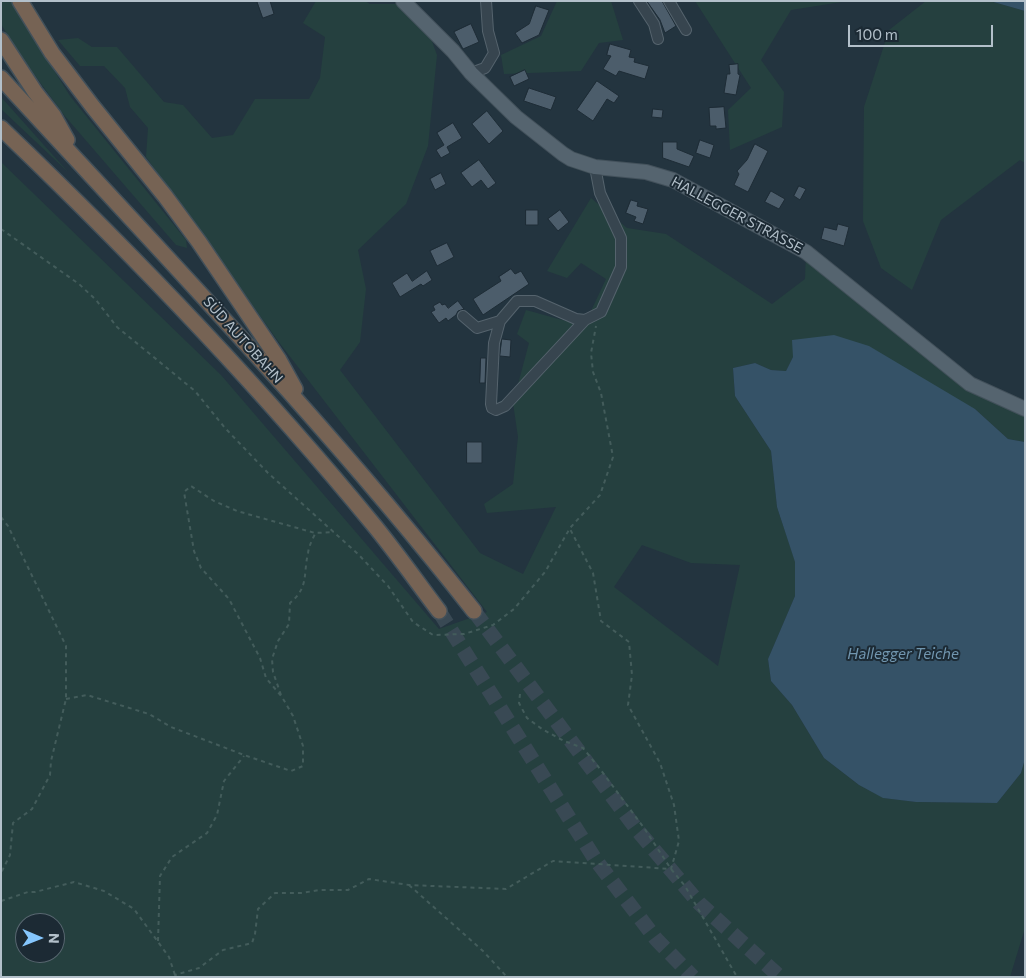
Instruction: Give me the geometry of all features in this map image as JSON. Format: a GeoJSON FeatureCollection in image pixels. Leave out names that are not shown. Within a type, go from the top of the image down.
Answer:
{"type":"FeatureCollection","features":[{"type":"Feature","properties":{"kind":"highway"},"geometry":{"type":"LineString","coordinates":[[20,1],[52,53],[199,242],[279,360],[306,410]]}},
{"type":"Feature","properties":{"kind":"highway"},"geometry":{"type":"LineString","coordinates":[[1,40],[35,92],[53,115],[80,162]]}},
{"type":"Feature","properties":{"kind":"highway","name":"SÜD AUTOBAHN"},"geometry":{"type":"LineString","coordinates":[[1,78],[306,410],[393,510],[474,612]]}},
{"type":"Feature","properties":{"kind":"highway","name":"SÜD AUTOBAHN"},"geometry":{"type":"LineString","coordinates":[[1,128],[52,176],[176,302],[301,438],[375,525],[439,611]]}},
{"type":"Feature","properties":{"kind":"highway"},"geometry":{"type":"LineString","coordinates":[[1,141],[52,176]]}},
{"type":"Feature","properties":{"kind":"main road","name":"HALLEGGER STRASSE"},"geometry":{"type":"LineString","coordinates":[[403,1],[453,51],[471,73],[516,117],[555,149],[571,159],[595,166],[646,172],[673,180],[806,252],[970,384],[1025,409]]}},
{"type":"Feature","properties":{"kind":"street"},"geometry":{"type":"LineString","coordinates":[[471,73],[485,68],[494,53],[488,31],[486,1]]}},
{"type":"Feature","properties":{"kind":"street"},"geometry":{"type":"LineString","coordinates":[[640,1],[654,24],[658,40]]}},
{"type":"Feature","properties":{"kind":"street"},"geometry":{"type":"LineString","coordinates":[[669,1],[686,30]]}},
{"type":"Feature","properties":{"kind":"street"},"geometry":{"type":"LineString","coordinates":[[585,320],[576,319],[536,301],[517,301],[500,322],[494,342],[492,408],[496,410],[505,406],[585,320],[601,312],[621,267],[620,238],[600,192],[595,166]]}},
{"type":"Feature","properties":{"kind":"street"},"geometry":{"type":"LineString","coordinates":[[464,316],[477,328],[500,322]]}},
{"type":"Feature","properties":{"kind":"path"},"geometry":{"type":"LineString","coordinates":[[66,699],[88,696],[149,714],[171,727],[291,771],[303,766],[303,746],[293,716],[282,697],[266,678],[260,658],[229,599],[201,568],[194,551],[184,492],[191,486],[214,501],[237,511],[315,533],[334,532]]}},
{"type":"Feature","properties":{"kind":"path"},"geometry":{"type":"LineString","coordinates":[[1,517],[8,526],[66,646],[66,699],[51,761],[50,775],[32,809],[13,823],[10,855],[1,873]]}},
{"type":"Feature","properties":{"kind":"path"},"geometry":{"type":"LineString","coordinates":[[570,528],[593,573],[601,621],[629,642],[632,675],[628,704],[660,763],[674,805],[679,841],[671,869]]}},
{"type":"Feature","properties":{"kind":"path"},"geometry":{"type":"LineString","coordinates":[[282,697],[273,672],[272,659],[278,641],[289,624],[290,603],[297,598],[304,586],[308,550],[315,533]]}},
{"type":"Feature","properties":{"kind":"path"},"geometry":{"type":"LineString","coordinates":[[520,694],[520,703],[527,718],[564,741],[583,748],[600,769],[685,886],[737,977]]}},
{"type":"Feature","properties":{"kind":"path"},"geometry":{"type":"LineString","coordinates":[[158,941],[160,876],[172,857],[208,833],[217,815],[224,781],[244,755]]}},
{"type":"Feature","properties":{"kind":"path"},"geometry":{"type":"LineString","coordinates":[[1,901],[28,892],[74,882],[104,891],[134,909],[169,957],[176,976],[199,968],[223,950],[252,943],[258,909],[275,893],[302,894],[319,890],[348,890],[369,880],[408,885],[506,889],[553,861],[671,869]]}},
{"type":"Feature","properties":{"kind":"path"},"geometry":{"type":"LineString","coordinates":[[408,885],[483,951],[507,977]]}},
{"type":"Feature","properties":{"kind":"green space"},"geometry":{"type":"Polygon","coordinates":[[[1,1],[11,1],[70,96],[186,240],[187,248],[176,245],[64,115],[20,55],[1,24],[1,1]]]}},
{"type":"Feature","properties":{"kind":"green space"},"geometry":{"type":"Polygon","coordinates":[[[316,1],[365,1],[370,4],[399,4],[430,36],[437,55],[428,146],[406,204],[358,250],[366,289],[360,342],[340,370],[480,553],[523,574],[556,507],[487,513],[484,504],[513,484],[518,437],[513,403],[529,343],[517,334],[526,310],[584,326],[606,279],[581,263],[567,278],[547,271],[591,198],[627,228],[666,234],[772,304],[805,279],[806,252],[970,384],[1025,409],[1025,442],[1008,439],[975,409],[793,357],[786,371],[771,370],[755,363],[733,368],[735,396],[771,451],[777,507],[795,561],[795,596],[768,659],[771,681],[792,705],[824,758],[859,785],[884,798],[916,802],[997,803],[1021,773],[1025,759],[1025,928],[1010,977],[1,977],[1,162],[221,375],[439,629],[487,612],[278,341],[146,157],[148,128],[130,107],[125,88],[104,66],[80,66],[58,40],[78,38],[92,47],[117,47],[164,102],[183,105],[212,138],[233,135],[255,99],[309,99],[320,78],[325,37],[303,23],[316,1]],[[642,545],[614,587],[718,666],[740,565],[691,563],[642,545]]]}},
{"type":"Feature","properties":{"kind":"green space"},"geometry":{"type":"Polygon","coordinates":[[[557,1],[611,1],[623,40],[599,43],[581,71],[504,74],[501,55],[541,36],[557,1]]]}},
{"type":"Feature","properties":{"kind":"green space"},"geometry":{"type":"Polygon","coordinates":[[[695,1],[848,1],[791,10],[761,60],[784,92],[782,127],[730,150],[728,110],[751,88],[695,1]]]}},
{"type":"Feature","properties":{"kind":"green space"},"geometry":{"type":"Polygon","coordinates":[[[926,1],[990,1],[1025,11],[1025,163],[1020,160],[941,220],[912,290],[881,268],[863,221],[864,107],[889,30],[926,1]]]}},
{"type":"Feature","properties":{"kind":"green space"},"geometry":{"type":"Polygon","coordinates":[[[1,97],[68,172],[1,109],[1,97]]]}},
{"type":"Feature","properties":{"kind":"water"},"geometry":{"type":"Polygon","coordinates":[[[990,1],[1025,1],[1025,11],[990,1]]]}},
{"type":"Feature","properties":{"kind":"water","name":"Hallegger Teiche"},"geometry":{"type":"Polygon","coordinates":[[[834,335],[869,346],[975,409],[1008,439],[1025,442],[1025,759],[1021,773],[997,803],[916,802],[883,798],[859,785],[824,758],[792,705],[771,681],[768,659],[795,596],[795,562],[777,507],[771,451],[735,396],[733,368],[755,363],[771,370],[786,371],[793,357],[792,340],[834,335]]]}},
{"type":"Feature","properties":{"kind":"building"},"geometry":{"type":"Polygon","coordinates":[[[257,1],[270,1],[274,14],[263,18],[257,1]]]}},
{"type":"Feature","properties":{"kind":"building"},"geometry":{"type":"Polygon","coordinates":[[[647,1],[662,1],[676,26],[665,33],[660,20],[647,1]]]}},
{"type":"Feature","properties":{"kind":"building"},"geometry":{"type":"Polygon","coordinates":[[[536,6],[549,10],[539,35],[522,43],[515,33],[529,24],[536,6]]]}},
{"type":"Feature","properties":{"kind":"building"},"geometry":{"type":"Polygon","coordinates":[[[471,24],[479,42],[463,49],[454,32],[471,24]]]}},
{"type":"Feature","properties":{"kind":"building"},"geometry":{"type":"Polygon","coordinates":[[[610,44],[631,50],[629,57],[635,58],[634,62],[649,66],[645,79],[619,71],[616,76],[603,69],[611,56],[607,55],[610,44]]]}},
{"type":"Feature","properties":{"kind":"building"},"geometry":{"type":"Polygon","coordinates":[[[738,64],[738,74],[740,75],[736,95],[724,93],[727,74],[730,74],[729,65],[738,64]]]}},
{"type":"Feature","properties":{"kind":"building"},"geometry":{"type":"Polygon","coordinates":[[[525,70],[529,79],[514,86],[510,77],[525,70]]]}},
{"type":"Feature","properties":{"kind":"building"},"geometry":{"type":"Polygon","coordinates":[[[597,81],[619,96],[614,103],[607,99],[593,121],[577,110],[597,81]]]}},
{"type":"Feature","properties":{"kind":"building"},"geometry":{"type":"Polygon","coordinates":[[[529,88],[556,97],[551,110],[524,101],[529,88]]]}},
{"type":"Feature","properties":{"kind":"building"},"geometry":{"type":"Polygon","coordinates":[[[724,107],[726,128],[716,129],[716,126],[710,126],[709,108],[724,107]]]}},
{"type":"Feature","properties":{"kind":"building"},"geometry":{"type":"Polygon","coordinates":[[[653,109],[663,110],[662,118],[652,117],[653,109]]]}},
{"type":"Feature","properties":{"kind":"building"},"geometry":{"type":"Polygon","coordinates":[[[487,111],[503,131],[489,144],[472,124],[487,111]]]}},
{"type":"Feature","properties":{"kind":"building"},"geometry":{"type":"Polygon","coordinates":[[[453,123],[462,138],[447,147],[450,153],[441,158],[436,150],[444,145],[437,133],[453,123]]]}},
{"type":"Feature","properties":{"kind":"building"},"geometry":{"type":"Polygon","coordinates":[[[700,140],[714,145],[710,158],[696,153],[700,140]]]}},
{"type":"Feature","properties":{"kind":"building"},"geometry":{"type":"Polygon","coordinates":[[[663,142],[677,142],[677,149],[694,156],[689,167],[663,158],[663,142]]]}},
{"type":"Feature","properties":{"kind":"building"},"geometry":{"type":"Polygon","coordinates":[[[755,144],[768,151],[748,192],[734,185],[739,174],[737,171],[747,160],[755,144]]]}},
{"type":"Feature","properties":{"kind":"building"},"geometry":{"type":"Polygon","coordinates":[[[479,160],[496,183],[488,189],[481,180],[472,187],[461,173],[479,160]]]}},
{"type":"Feature","properties":{"kind":"building"},"geometry":{"type":"Polygon","coordinates":[[[441,173],[446,184],[435,190],[430,179],[441,173]]]}},
{"type":"Feature","properties":{"kind":"building"},"geometry":{"type":"Polygon","coordinates":[[[799,186],[806,189],[800,200],[794,196],[799,186]]]}},
{"type":"Feature","properties":{"kind":"building"},"geometry":{"type":"Polygon","coordinates":[[[771,191],[785,199],[779,209],[765,202],[771,191]]]}},
{"type":"Feature","properties":{"kind":"building"},"geometry":{"type":"Polygon","coordinates":[[[631,200],[638,202],[637,206],[648,209],[643,224],[634,221],[636,217],[626,213],[631,200]]]}},
{"type":"Feature","properties":{"kind":"building"},"geometry":{"type":"Polygon","coordinates":[[[526,210],[538,210],[538,225],[526,225],[526,210]]]}},
{"type":"Feature","properties":{"kind":"building"},"geometry":{"type":"Polygon","coordinates":[[[560,210],[569,222],[558,231],[548,219],[560,210]]]}},
{"type":"Feature","properties":{"kind":"building"},"geometry":{"type":"Polygon","coordinates":[[[838,224],[849,227],[844,246],[821,239],[824,227],[836,230],[838,224]]]}},
{"type":"Feature","properties":{"kind":"building"},"geometry":{"type":"Polygon","coordinates":[[[447,243],[454,257],[437,266],[430,251],[447,243]]]}},
{"type":"Feature","properties":{"kind":"building"},"geometry":{"type":"Polygon","coordinates":[[[511,269],[515,274],[521,271],[529,284],[483,315],[473,299],[501,281],[499,277],[511,269]]]}},
{"type":"Feature","properties":{"kind":"building"},"geometry":{"type":"Polygon","coordinates":[[[427,271],[432,280],[423,286],[421,284],[400,297],[392,283],[407,273],[412,281],[427,271]]]}},
{"type":"Feature","properties":{"kind":"building"},"geometry":{"type":"Polygon","coordinates":[[[458,301],[464,309],[458,311],[448,321],[446,318],[439,323],[431,312],[435,310],[433,306],[440,302],[448,308],[458,301]]]}},
{"type":"Feature","properties":{"kind":"building"},"geometry":{"type":"Polygon","coordinates":[[[502,339],[511,340],[510,357],[500,356],[502,339]]]}},
{"type":"Feature","properties":{"kind":"building"},"geometry":{"type":"Polygon","coordinates":[[[481,358],[486,358],[485,383],[480,383],[481,358]]]}},
{"type":"Feature","properties":{"kind":"building"},"geometry":{"type":"Polygon","coordinates":[[[467,442],[482,442],[482,463],[467,463],[467,442]]]}},
{"type":"Feature","properties":{"kind":"tunnel"},"geometry":{"type":"LineString","coordinates":[[439,611],[595,859],[656,939],[693,977]]}},
{"type":"Feature","properties":{"kind":"tunnel"},"geometry":{"type":"LineString","coordinates":[[474,611],[638,831],[699,903],[780,977]]}}]}
